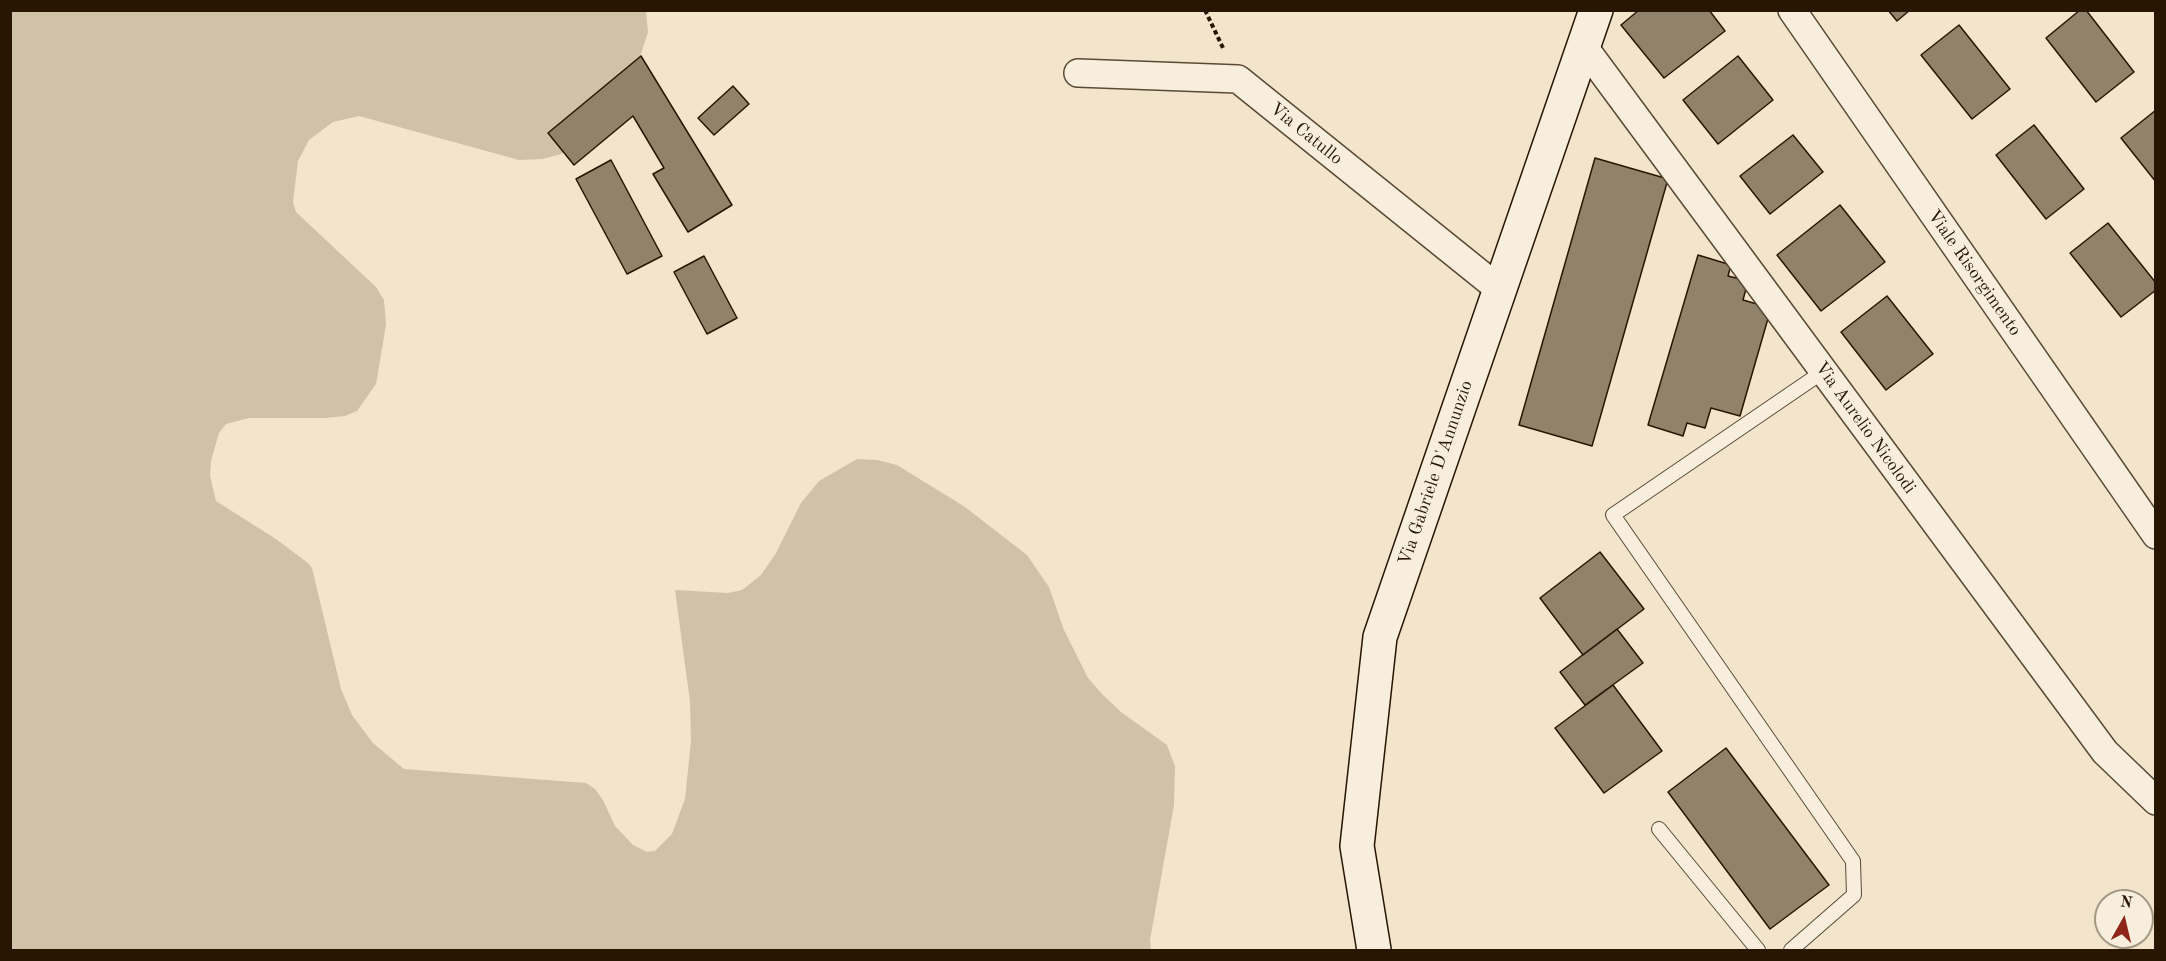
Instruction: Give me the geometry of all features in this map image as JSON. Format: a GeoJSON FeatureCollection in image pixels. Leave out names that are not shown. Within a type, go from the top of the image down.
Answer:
{"type":"FeatureCollection","features":[{"type":"Feature","properties":{"kind":"main road","name":"Via Gabriele D'Annunzio"},"geometry":{"type":"LineString","coordinates":[[1374,951],[1357,846],[1380,637],[1596,10]]}},
{"type":"Feature","properties":{"kind":"street","name":"Viale Risorgimento"},"geometry":{"type":"LineString","coordinates":[[1792,10],[2156,535]]}},
{"type":"Feature","properties":{"kind":"street","name":"Via Aurelio Nicolodi"},"geometry":{"type":"LineString","coordinates":[[1584,46],[2105,752],[2156,801]]}},
{"type":"Feature","properties":{"kind":"street"},"geometry":{"type":"LineString","coordinates":[[1078,73],[1238,79]]}},
{"type":"Feature","properties":{"kind":"street","name":"Via Catullo"},"geometry":{"type":"LineString","coordinates":[[1238,79],[1499,289]]}},
{"type":"Feature","properties":{"kind":"lane"},"geometry":{"type":"LineString","coordinates":[[1791,951],[1854,895],[1853,861],[1613,515],[1824,371]]}},
{"type":"Feature","properties":{"kind":"lane"},"geometry":{"type":"LineString","coordinates":[[1659,828],[1758,951]]}},
{"type":"Feature","properties":{"kind":"path"},"geometry":{"type":"LineString","coordinates":[[1205,10],[1238,79]]}},
{"type":"Feature","properties":{"kind":"shaded area"},"geometry":{"type":"Polygon","coordinates":[[[10,11],[646,11],[648,32],[639,60],[578,141],[561,154],[543,159],[519,160],[359,116],[333,122],[309,140],[298,161],[293,202],[296,212],[376,287],[384,300],[386,325],[376,384],[357,411],[345,416],[249,418],[226,424],[219,433],[211,461],[210,476],[216,501],[276,539],[312,568],[341,689],[352,715],[373,743],[404,769],[586,783],[595,789],[603,800],[615,826],[633,845],[647,852],[655,851],[672,834],[685,799],[691,741],[690,702],[675,590],[728,593],[742,590],[761,575],[776,553],[801,503],[819,481],[857,459],[877,460],[897,465],[965,507],[1027,555],[1049,587],[1064,630],[1088,678],[1121,712],[1167,745],[1175,766],[1174,805],[1150,940],[1151,950],[11,950],[10,11]]]}},
{"type":"Feature","properties":{"kind":"building"},"geometry":{"type":"Polygon","coordinates":[[[1639,10],[1709,10],[1725,31],[1664,78],[1621,25],[1639,10]]]}},
{"type":"Feature","properties":{"kind":"building"},"geometry":{"type":"Polygon","coordinates":[[[1888,10],[1910,10],[1897,21],[1888,10]]]}},
{"type":"Feature","properties":{"kind":"building"},"geometry":{"type":"Polygon","coordinates":[[[2080,10],[2086,10],[2134,72],[2096,102],[2046,38],[2080,10]]]}},
{"type":"Feature","properties":{"kind":"building"},"geometry":{"type":"Polygon","coordinates":[[[1959,25],[2010,89],[1972,119],[1921,55],[1959,25]]]}},
{"type":"Feature","properties":{"kind":"building"},"geometry":{"type":"Polygon","coordinates":[[[641,56],[732,205],[688,232],[653,174],[664,168],[633,116],[574,165],[548,133],[641,56]]]}},
{"type":"Feature","properties":{"kind":"building"},"geometry":{"type":"Polygon","coordinates":[[[1738,56],[1773,100],[1718,144],[1683,100],[1738,56]]]}},
{"type":"Feature","properties":{"kind":"building"},"geometry":{"type":"Polygon","coordinates":[[[733,86],[749,104],[714,135],[698,118],[733,86]]]}},
{"type":"Feature","properties":{"kind":"building"},"geometry":{"type":"Polygon","coordinates":[[[2156,110],[2156,182],[2121,138],[2156,110]]]}},
{"type":"Feature","properties":{"kind":"building"},"geometry":{"type":"Polygon","coordinates":[[[2034,125],[2084,189],[2046,219],[1996,155],[2034,125]]]}},
{"type":"Feature","properties":{"kind":"building"},"geometry":{"type":"Polygon","coordinates":[[[1793,135],[1823,172],[1770,214],[1740,176],[1793,135]]]}},
{"type":"Feature","properties":{"kind":"building"},"geometry":{"type":"Polygon","coordinates":[[[1595,158],[1668,179],[1592,446],[1519,425],[1595,158]]]}},
{"type":"Feature","properties":{"kind":"building"},"geometry":{"type":"Polygon","coordinates":[[[611,160],[662,256],[627,274],[576,179],[611,160]]]}},
{"type":"Feature","properties":{"kind":"building"},"geometry":{"type":"Polygon","coordinates":[[[1840,205],[1885,262],[1821,311],[1777,255],[1840,205]]]}},
{"type":"Feature","properties":{"kind":"building"},"geometry":{"type":"Polygon","coordinates":[[[2108,223],[2156,283],[2156,290],[2121,317],[2070,253],[2108,223]]]}},
{"type":"Feature","properties":{"kind":"building"},"geometry":{"type":"Polygon","coordinates":[[[1698,255],[1731,265],[1728,276],[1748,281],[1743,300],[1771,308],[1740,416],[1711,408],[1705,428],[1687,423],[1683,436],[1648,425],[1698,255]]]}},
{"type":"Feature","properties":{"kind":"building"},"geometry":{"type":"Polygon","coordinates":[[[704,256],[737,318],[707,334],[674,272],[704,256]]]}},
{"type":"Feature","properties":{"kind":"building"},"geometry":{"type":"Polygon","coordinates":[[[1887,296],[1933,354],[1886,390],[1841,332],[1887,296]]]}},
{"type":"Feature","properties":{"kind":"building"},"geometry":{"type":"Polygon","coordinates":[[[1600,552],[1644,609],[1583,655],[1540,598],[1600,552]]]}},
{"type":"Feature","properties":{"kind":"building"},"geometry":{"type":"Polygon","coordinates":[[[1617,629],[1643,663],[1585,705],[1560,672],[1617,629]]]}},
{"type":"Feature","properties":{"kind":"building"},"geometry":{"type":"Polygon","coordinates":[[[1613,685],[1662,751],[1604,793],[1555,728],[1613,685]]]}},
{"type":"Feature","properties":{"kind":"building"},"geometry":{"type":"Polygon","coordinates":[[[1726,748],[1829,885],[1770,929],[1668,792],[1726,748]]]}}]}
